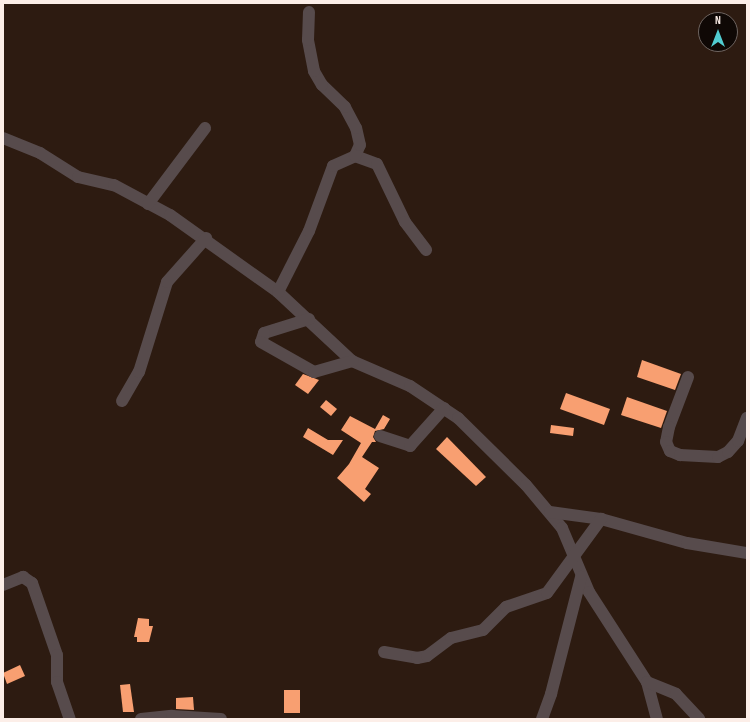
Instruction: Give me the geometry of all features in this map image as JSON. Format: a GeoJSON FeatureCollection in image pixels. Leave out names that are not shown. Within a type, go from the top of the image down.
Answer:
{"type":"FeatureCollection","features":[{"type":"Feature","properties":{"kind":"street"},"geometry":{"type":"LineString","coordinates":[[278,292],[309,231],[333,166],[355,156],[360,145],[356,128],[341,101],[322,85],[314,71],[308,40],[309,12]]}},
{"type":"Feature","properties":{"kind":"street"},"geometry":{"type":"LineString","coordinates":[[148,204],[205,128]]}},
{"type":"Feature","properties":{"kind":"street"},"geometry":{"type":"LineString","coordinates":[[3,138],[40,153],[78,177],[114,185],[206,238],[278,292],[309,319],[352,361],[410,386],[444,408],[474,432],[550,512],[562,528],[575,556],[581,576],[647,682],[657,719]]}},
{"type":"Feature","properties":{"kind":"street"},"geometry":{"type":"LineString","coordinates":[[355,156],[377,164],[405,222],[426,250]]}},
{"type":"Feature","properties":{"kind":"street"},"geometry":{"type":"LineString","coordinates":[[122,401],[139,372],[167,282],[206,238]]}},
{"type":"Feature","properties":{"kind":"street"},"geometry":{"type":"LineString","coordinates":[[309,319],[264,333],[261,342],[314,372],[352,361]]}},
{"type":"Feature","properties":{"kind":"street"},"geometry":{"type":"LineString","coordinates":[[688,377],[669,427],[666,442],[670,451],[680,455],[718,457],[728,452],[738,440],[747,418]]}},
{"type":"Feature","properties":{"kind":"street"},"geometry":{"type":"LineString","coordinates":[[380,436],[410,446],[444,408]]}},
{"type":"Feature","properties":{"kind":"street"},"geometry":{"type":"LineString","coordinates":[[550,512],[600,519],[687,543],[747,553]]}},
{"type":"Feature","properties":{"kind":"street"},"geometry":{"type":"LineString","coordinates":[[384,652],[417,658],[427,656],[458,634],[483,630],[506,607],[547,594],[600,519]]}},
{"type":"Feature","properties":{"kind":"street"},"geometry":{"type":"LineString","coordinates":[[3,585],[23,576],[32,583],[56,651],[57,682],[70,719]]}},
{"type":"Feature","properties":{"kind":"street"},"geometry":{"type":"LineString","coordinates":[[542,719],[552,694],[581,576]]}},
{"type":"Feature","properties":{"kind":"street"},"geometry":{"type":"LineString","coordinates":[[647,682],[676,694],[699,719]]}},
{"type":"Feature","properties":{"kind":"street"},"geometry":{"type":"LineString","coordinates":[[141,719],[172,716],[221,719]]}},
{"type":"Feature","properties":{"kind":"building"},"geometry":{"type":"Polygon","coordinates":[[[642,360],[681,374],[675,390],[637,377],[642,360]]]}},
{"type":"Feature","properties":{"kind":"building"},"geometry":{"type":"Polygon","coordinates":[[[303,374],[319,380],[308,394],[295,385],[303,374]]]}},
{"type":"Feature","properties":{"kind":"building"},"geometry":{"type":"Polygon","coordinates":[[[566,393],[610,409],[604,425],[560,409],[566,393]]]}},
{"type":"Feature","properties":{"kind":"building"},"geometry":{"type":"Polygon","coordinates":[[[627,397],[667,411],[661,428],[621,415],[627,397]]]}},
{"type":"Feature","properties":{"kind":"building"},"geometry":{"type":"Polygon","coordinates":[[[326,400],[337,409],[331,416],[320,407],[326,400]]]}},
{"type":"Feature","properties":{"kind":"building"},"geometry":{"type":"Polygon","coordinates":[[[383,415],[390,419],[384,429],[375,431],[373,437],[376,442],[372,442],[362,457],[379,468],[365,489],[371,494],[364,502],[337,478],[349,464],[361,443],[341,430],[350,416],[375,429],[383,415]]]}},
{"type":"Feature","properties":{"kind":"building"},"geometry":{"type":"Polygon","coordinates":[[[551,425],[574,428],[573,436],[550,433],[551,425]]]}},
{"type":"Feature","properties":{"kind":"building"},"geometry":{"type":"Polygon","coordinates":[[[308,428],[328,440],[343,440],[333,455],[303,437],[308,428]]]}},
{"type":"Feature","properties":{"kind":"building"},"geometry":{"type":"Polygon","coordinates":[[[447,437],[486,477],[476,486],[436,449],[447,437]]]}},
{"type":"Feature","properties":{"kind":"building"},"geometry":{"type":"Polygon","coordinates":[[[138,618],[149,619],[149,626],[153,626],[149,642],[137,642],[137,637],[134,637],[138,618]]]}},
{"type":"Feature","properties":{"kind":"building"},"geometry":{"type":"Polygon","coordinates":[[[20,665],[25,676],[7,684],[3,673],[20,665]]]}},
{"type":"Feature","properties":{"kind":"building"},"geometry":{"type":"Polygon","coordinates":[[[130,684],[134,712],[123,712],[120,685],[130,684]]]}},
{"type":"Feature","properties":{"kind":"building"},"geometry":{"type":"Polygon","coordinates":[[[284,690],[300,690],[300,713],[284,713],[284,690]]]}},
{"type":"Feature","properties":{"kind":"building"},"geometry":{"type":"Polygon","coordinates":[[[193,697],[194,710],[176,709],[176,698],[193,697]]]}}]}
